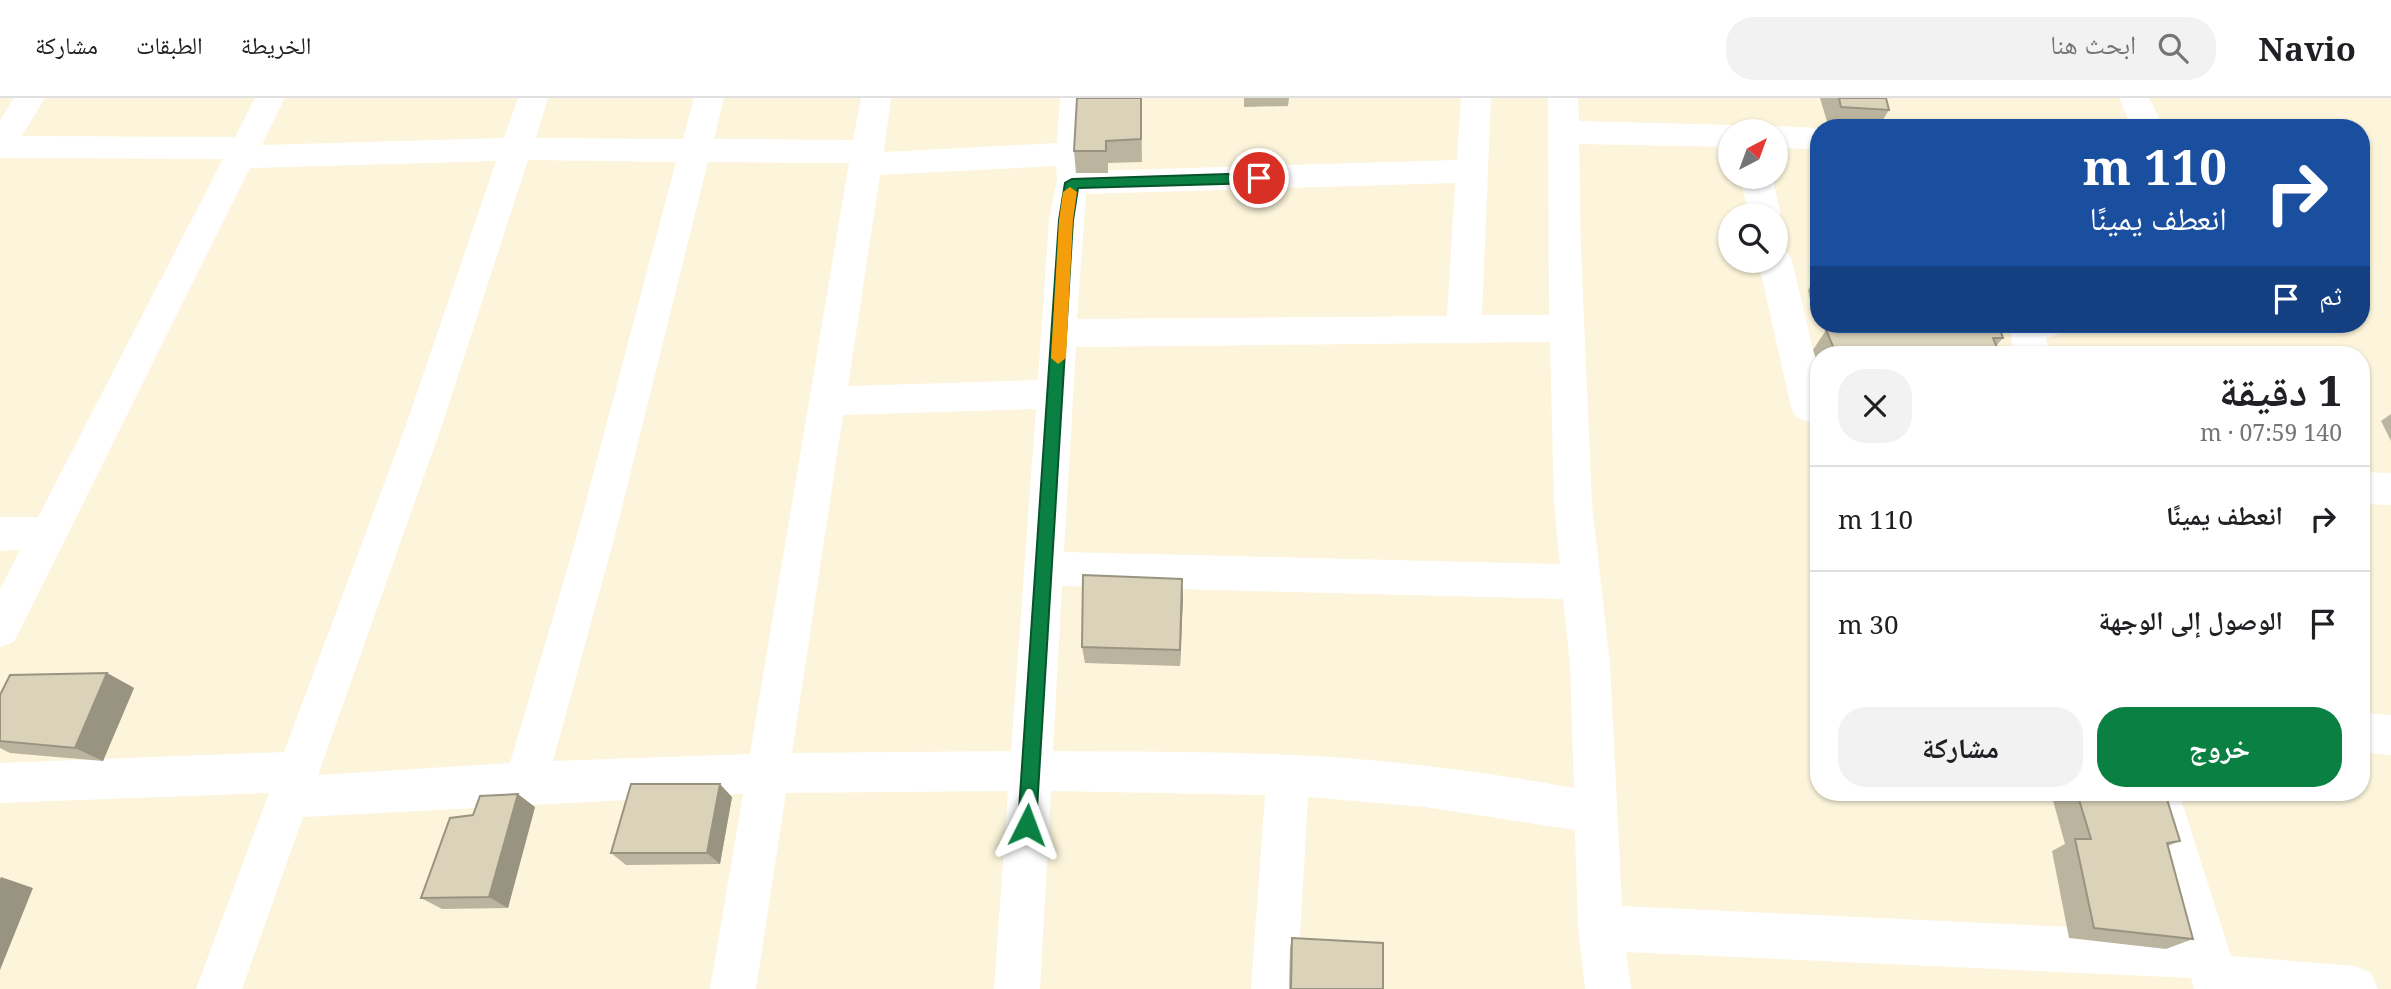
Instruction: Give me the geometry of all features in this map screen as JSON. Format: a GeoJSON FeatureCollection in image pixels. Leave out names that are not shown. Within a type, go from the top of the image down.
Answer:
{"type":"FeatureCollection","features":[{"type":"Feature","properties":{"kind":"street"},"geometry":{"type":"LineString","coordinates":[[0,146],[30,98]]}},
{"type":"Feature","properties":{"kind":"street"},"geometry":{"type":"LineString","coordinates":[[0,629],[270,98]]}},
{"type":"Feature","properties":{"kind":"street"},"geometry":{"type":"LineString","coordinates":[[219,989],[422,428],[533,98]]}},
{"type":"Feature","properties":{"kind":"street"},"geometry":{"type":"LineString","coordinates":[[526,782],[595,539],[709,98]]}},
{"type":"Feature","properties":{"kind":"street"},"geometry":{"type":"LineString","coordinates":[[733,989],[876,98]]}},
{"type":"Feature","properties":{"kind":"street"},"geometry":{"type":"LineString","coordinates":[[1017,989],[1076,98]]}},
{"type":"Feature","properties":{"kind":"street"},"geometry":{"type":"LineString","coordinates":[[1464,328],[1476,98]]}},
{"type":"Feature","properties":{"kind":"street"},"geometry":{"type":"LineString","coordinates":[[2134,98],[2144,119]]}},
{"type":"Feature","properties":{"kind":"street"},"geometry":{"type":"LineString","coordinates":[[1608,989],[1601,928],[1590,665],[1573,504],[1564,250],[1563,115],[1718,134]]}},
{"type":"Feature","properties":{"kind":"street"},"geometry":{"type":"LineString","coordinates":[[1788,137],[1810,138]]}},
{"type":"Feature","properties":{"kind":"street"},"geometry":{"type":"LineString","coordinates":[[0,146],[242,152],[515,149],[696,151],[1072,169],[1473,172]]}},
{"type":"Feature","properties":{"kind":"street"},"geometry":{"type":"LineString","coordinates":[[1778,273],[1809,407]]}},
{"type":"Feature","properties":{"kind":"street"},"geometry":{"type":"LineString","coordinates":[[1060,332],[1568,328]]}},
{"type":"Feature","properties":{"kind":"street"},"geometry":{"type":"LineString","coordinates":[[828,401],[1056,394]]}},
{"type":"Feature","properties":{"kind":"street"},"geometry":{"type":"LineString","coordinates":[[2370,488],[2391,489]]}},
{"type":"Feature","properties":{"kind":"street"},"geometry":{"type":"LineString","coordinates":[[0,534],[48,533]]}},
{"type":"Feature","properties":{"kind":"street"},"geometry":{"type":"LineString","coordinates":[[1045,569],[1582,582]]}},
{"type":"Feature","properties":{"kind":"street"},"geometry":{"type":"LineString","coordinates":[[2370,734],[2391,735]]}},
{"type":"Feature","properties":{"kind":"street"},"geometry":{"type":"LineString","coordinates":[[0,783],[293,785],[526,782],[768,773],[1030,771],[1288,776],[1479,791],[1596,813]]}},
{"type":"Feature","properties":{"kind":"street"},"geometry":{"type":"LineString","coordinates":[[1273,989],[1288,776]]}},
{"type":"Feature","properties":{"kind":"street"},"geometry":{"type":"LineString","coordinates":[[2160,801],[2213,974]]}},
{"type":"Feature","properties":{"kind":"street"},"geometry":{"type":"LineString","coordinates":[[1601,928],[2213,974],[2356,989]]}},
{"type":"Feature","properties":{"kind":"building"},"geometry":{"type":"Polygon","coordinates":[[[1077,98],[1141,98],[1141,139],[1106,141],[1106,151],[1074,151],[1077,98]]]}},
{"type":"Feature","properties":{"kind":"building"},"geometry":{"type":"Polygon","coordinates":[[[1839,98],[1886,98],[1889,110],[1841,107],[1839,98]]]}},
{"type":"Feature","properties":{"kind":"building"},"geometry":{"type":"Polygon","coordinates":[[[1827,333],[2001,333],[2003,338],[1993,338],[1996,346],[1833,346],[1827,333]]]}},
{"type":"Feature","properties":{"kind":"building"},"geometry":{"type":"Polygon","coordinates":[[[1083,575],[1182,579],[1180,650],[1082,647],[1083,575]]]}},
{"type":"Feature","properties":{"kind":"building"},"geometry":{"type":"Polygon","coordinates":[[[107,673],[75,748],[0,741],[0,695],[10,675],[107,673]]]}},
{"type":"Feature","properties":{"kind":"building"},"geometry":{"type":"Polygon","coordinates":[[[631,784],[720,784],[707,853],[611,853],[631,784]]]}},
{"type":"Feature","properties":{"kind":"building"},"geometry":{"type":"Polygon","coordinates":[[[518,794],[489,897],[421,898],[450,818],[473,815],[480,796],[518,794]]]}},
{"type":"Feature","properties":{"kind":"building"},"geometry":{"type":"Polygon","coordinates":[[[2079,801],[2168,801],[2180,841],[2167,843],[2193,939],[2094,928],[2075,839],[2091,839],[2079,801]]]}},
{"type":"Feature","properties":{"kind":"building"},"geometry":{"type":"Polygon","coordinates":[[[1292,938],[1383,943],[1383,989],[1291,989],[1292,938]]]}},
{"type":"Feature","properties":{"kind":"slow traffic"},"geometry":{"type":"LineString","coordinates":[[1058,358],[1070,192]]}},
{"type":"Feature","properties":{"kind":"route"},"geometry":{"type":"LineString","coordinates":[[1027,825],[1066,220],[1072,183],[1259,178]]}}]}
